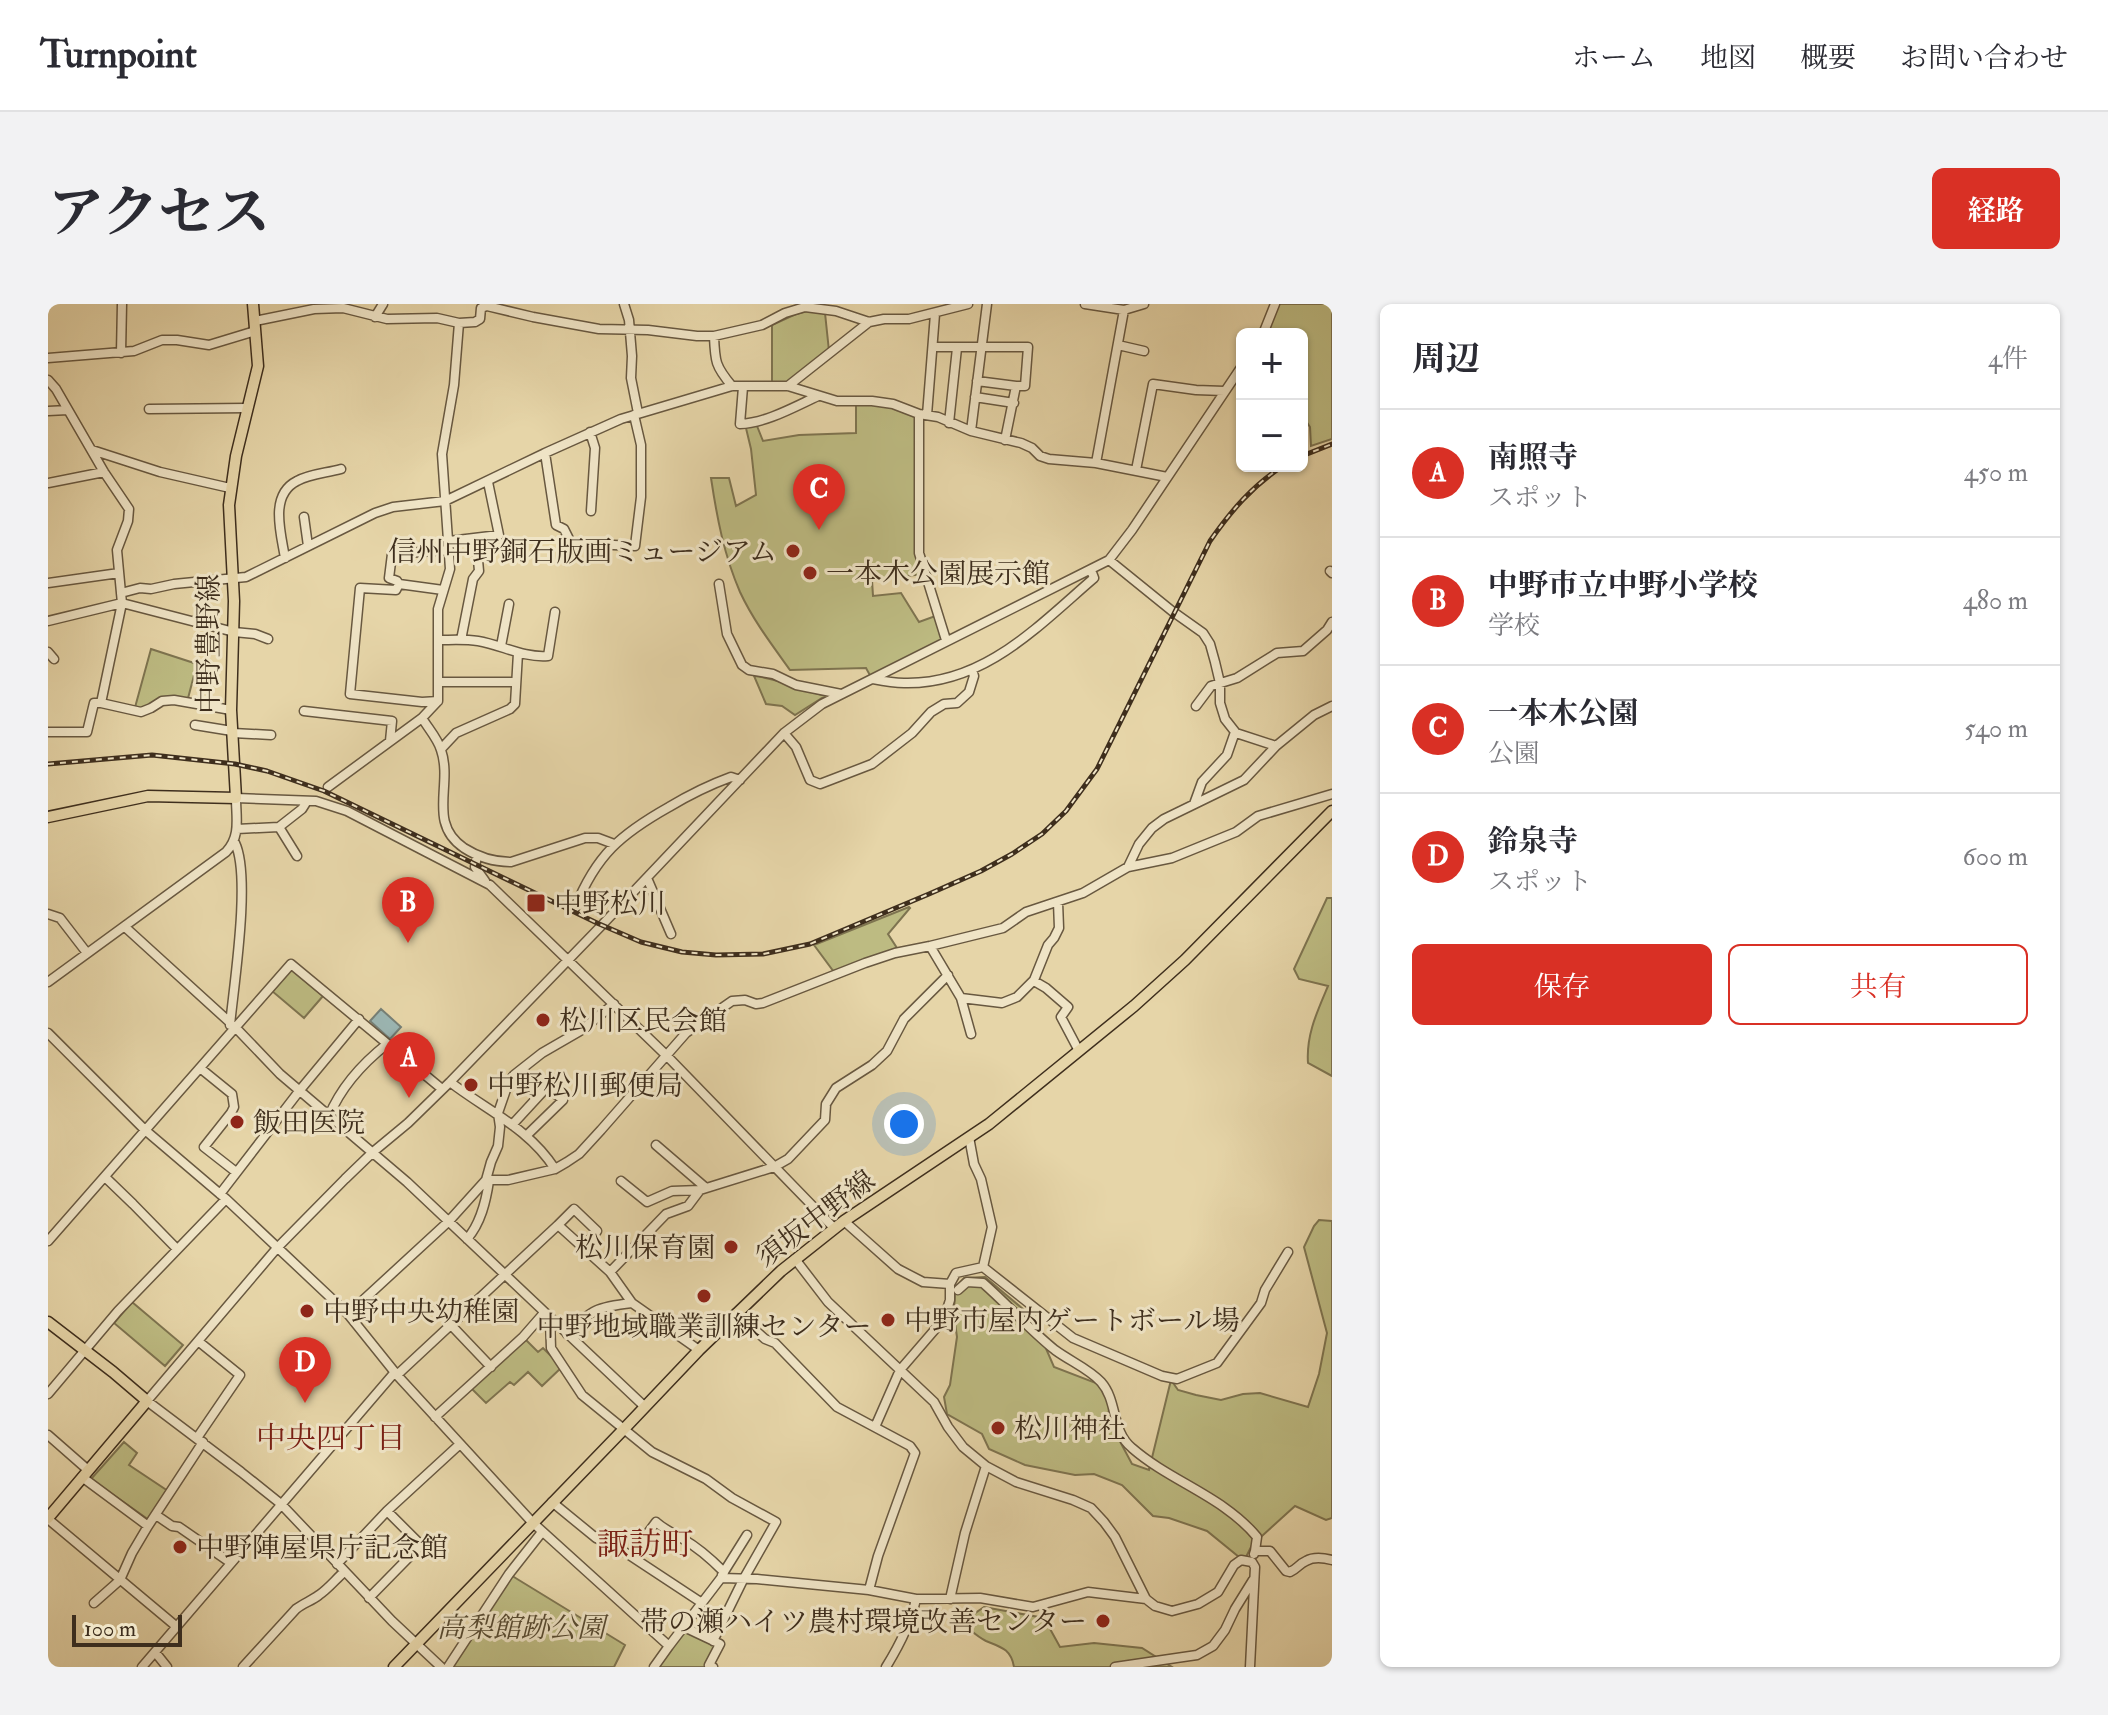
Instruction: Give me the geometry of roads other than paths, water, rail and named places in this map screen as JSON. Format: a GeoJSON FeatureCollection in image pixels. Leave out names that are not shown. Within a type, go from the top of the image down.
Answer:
{"type":"FeatureCollection","features":[{"type":"Feature","properties":{"kind":"main road","name":"中野豊野線"},"geometry":{"type":"LineString","coordinates":[[236,798],[231,710],[234,632],[229,505],[230,488],[258,366],[253,304]]}},
{"type":"Feature","properties":{"kind":"main road"},"geometry":{"type":"LineString","coordinates":[[48,817],[148,796],[236,798]]}},
{"type":"Feature","properties":{"kind":"main road","name":"須坂中野線"},"geometry":{"type":"LineString","coordinates":[[394,1667],[699,1350],[795,1259],[834,1228],[1012,1106],[1134,1006],[1185,960],[1332,811]]}},
{"type":"Feature","properties":{"kind":"main road"},"geometry":{"type":"LineString","coordinates":[[48,1322],[147,1401],[48,1518]]}},
{"type":"Feature","properties":{"kind":"street"},"geometry":{"type":"LineString","coordinates":[[121,353],[122,304]]}},
{"type":"Feature","properties":{"kind":"street"},"geometry":{"type":"LineString","coordinates":[[375,317],[383,304]]}},
{"type":"Feature","properties":{"kind":"street"},"geometry":{"type":"LineString","coordinates":[[545,453],[556,525],[564,529],[571,543],[635,546],[641,497],[641,445],[631,378],[629,320],[624,304]]}},
{"type":"Feature","properties":{"kind":"street"},"geometry":{"type":"LineString","coordinates":[[788,386],[869,322],[909,319],[968,304]]}},
{"type":"Feature","properties":{"kind":"street"},"geometry":{"type":"LineString","coordinates":[[971,431],[987,304]]}},
{"type":"Feature","properties":{"kind":"street"},"geometry":{"type":"LineString","coordinates":[[1085,304],[1124,310],[1144,304]]}},
{"type":"Feature","properties":{"kind":"street"},"geometry":{"type":"LineString","coordinates":[[1265,328],[1275,304]]}},
{"type":"Feature","properties":{"kind":"street"},"geometry":{"type":"LineString","coordinates":[[48,358],[134,351],[162,340],[209,345],[255,326],[314,309],[343,308],[387,319],[437,318],[459,323],[480,319],[481,308],[487,306],[578,326],[697,336],[714,336],[762,325],[805,307],[836,311],[869,322]]}},
{"type":"Feature","properties":{"kind":"street"},"geometry":{"type":"LineString","coordinates":[[1096,463],[1124,310]]}},
{"type":"Feature","properties":{"kind":"street"},"geometry":{"type":"LineString","coordinates":[[935,314],[934,347],[923,414],[919,553],[946,640]]}},
{"type":"Feature","properties":{"kind":"street"},"geometry":{"type":"LineString","coordinates":[[328,787],[422,718],[438,701],[438,609],[450,569],[442,454],[454,385],[459,323]]}},
{"type":"Feature","properties":{"kind":"street"},"geometry":{"type":"LineString","coordinates":[[714,336],[715,361],[732,386]]}},
{"type":"Feature","properties":{"kind":"street"},"geometry":{"type":"LineString","coordinates":[[1118,345],[1144,351]]}},
{"type":"Feature","properties":{"kind":"street"},"geometry":{"type":"LineString","coordinates":[[934,347],[1028,347],[1025,386],[977,381]]}},
{"type":"Feature","properties":{"kind":"street"},"geometry":{"type":"LineString","coordinates":[[949,423],[957,348]]}},
{"type":"Feature","properties":{"kind":"street"},"geometry":{"type":"LineString","coordinates":[[441,1667],[369,1598],[281,1504],[147,1401],[277,1248],[373,1152],[450,1082],[784,733],[841,694],[1109,560],[1236,374]]}},
{"type":"Feature","properties":{"kind":"street"},"geometry":{"type":"LineString","coordinates":[[48,380],[129,509],[128,521],[117,550],[122,598],[101,703]]}},
{"type":"Feature","properties":{"kind":"street"},"geometry":{"type":"LineString","coordinates":[[1136,470],[1153,384],[1224,391]]}},
{"type":"Feature","properties":{"kind":"street"},"geometry":{"type":"LineString","coordinates":[[48,621],[122,598],[140,588],[246,577],[375,513],[393,507],[445,501],[590,432],[636,414],[732,386],[788,386],[837,401],[893,404],[971,431],[1021,443],[1049,459],[1096,463],[1167,477]]}},
{"type":"Feature","properties":{"kind":"street"},"geometry":{"type":"LineString","coordinates":[[1005,440],[1016,386]]}},
{"type":"Feature","properties":{"kind":"street"},"geometry":{"type":"LineString","coordinates":[[743,387],[740,424],[780,413],[818,396]]}},
{"type":"Feature","properties":{"kind":"street"},"geometry":{"type":"LineString","coordinates":[[975,397],[1014,403]]}},
{"type":"Feature","properties":{"kind":"street"},"geometry":{"type":"LineString","coordinates":[[149,409],[247,408]]}},
{"type":"Feature","properties":{"kind":"street"},"geometry":{"type":"LineString","coordinates":[[48,411],[68,410]]}},
{"type":"Feature","properties":{"kind":"street"},"geometry":{"type":"LineString","coordinates":[[590,432],[595,448],[591,511]]}},
{"type":"Feature","properties":{"kind":"street"},"geometry":{"type":"LineString","coordinates":[[92,450],[160,472],[230,488]]}},
{"type":"Feature","properties":{"kind":"street"},"geometry":{"type":"LineString","coordinates":[[285,558],[279,521],[281,495],[299,479],[341,469]]}},
{"type":"Feature","properties":{"kind":"street"},"geometry":{"type":"LineString","coordinates":[[48,483],[104,472]]}},
{"type":"Feature","properties":{"kind":"street"},"geometry":{"type":"LineString","coordinates":[[443,590],[399,584],[389,578],[392,554],[499,535],[488,482]]}},
{"type":"Feature","properties":{"kind":"street"},"geometry":{"type":"LineString","coordinates":[[304,517],[308,546]]}},
{"type":"Feature","properties":{"kind":"street"},"geometry":{"type":"LineString","coordinates":[[461,640],[473,579],[479,571],[476,538]]}},
{"type":"Feature","properties":{"kind":"street"},"geometry":{"type":"LineString","coordinates":[[1109,560],[1203,633],[1210,644],[1220,683],[1220,703],[1225,719],[1235,732],[1276,746]]}},
{"type":"Feature","properties":{"kind":"street"},"geometry":{"type":"LineString","coordinates":[[872,679],[904,684],[972,670],[1029,635],[1094,578],[1091,570]]}},
{"type":"Feature","properties":{"kind":"street"},"geometry":{"type":"LineString","coordinates":[[48,583],[119,573]]}},
{"type":"Feature","properties":{"kind":"street"},"geometry":{"type":"LineString","coordinates":[[399,584],[396,590],[360,588],[350,694],[438,701]]}},
{"type":"Feature","properties":{"kind":"street"},"geometry":{"type":"LineString","coordinates":[[719,584],[727,634],[742,665],[796,685],[841,694]]}},
{"type":"Feature","properties":{"kind":"street"},"geometry":{"type":"LineString","coordinates":[[122,598],[234,632],[268,639]]}},
{"type":"Feature","properties":{"kind":"street"},"geometry":{"type":"LineString","coordinates":[[501,646],[509,604]]}},
{"type":"Feature","properties":{"kind":"street"},"geometry":{"type":"LineString","coordinates":[[439,640],[475,641],[537,657],[548,656],[555,612]]}},
{"type":"Feature","properties":{"kind":"street"},"geometry":{"type":"LineString","coordinates":[[1196,706],[1211,686],[1237,678],[1277,653],[1303,651],[1332,622]]}},
{"type":"Feature","properties":{"kind":"street"},"geometry":{"type":"LineString","coordinates":[[441,749],[456,733],[515,704],[518,653]]}},
{"type":"Feature","properties":{"kind":"street"},"geometry":{"type":"LineString","coordinates":[[784,733],[796,747],[810,780],[820,784],[872,764],[912,733],[931,712],[944,704],[957,703],[969,692],[974,676],[972,670]]}},
{"type":"Feature","properties":{"kind":"street"},"geometry":{"type":"LineString","coordinates":[[440,682],[516,682]]}},
{"type":"Feature","properties":{"kind":"street"},"geometry":{"type":"LineString","coordinates":[[48,732],[87,732],[94,703],[141,712],[162,701],[174,700],[231,710]]}},
{"type":"Feature","properties":{"kind":"street"},"geometry":{"type":"LineString","coordinates":[[1128,867],[1139,844],[1152,828],[1164,819],[1244,780],[1276,746],[1314,715],[1332,706]]}},
{"type":"Feature","properties":{"kind":"street"},"geometry":{"type":"LineString","coordinates":[[304,711],[392,721],[390,741]]}},
{"type":"Feature","properties":{"kind":"street"},"geometry":{"type":"LineString","coordinates":[[422,718],[441,749],[445,782],[444,826],[459,845],[498,862],[511,862],[585,838],[598,838],[614,844]]}},
{"type":"Feature","properties":{"kind":"street"},"geometry":{"type":"LineString","coordinates":[[195,725],[271,735]]}},
{"type":"Feature","properties":{"kind":"street"},"geometry":{"type":"LineString","coordinates":[[1194,804],[1202,782],[1227,755],[1235,732]]}},
{"type":"Feature","properties":{"kind":"street"},"geometry":{"type":"LineString","coordinates":[[575,908],[590,876],[627,832],[686,797],[731,777],[740,780]]}},
{"type":"Feature","properties":{"kind":"street"},"geometry":{"type":"LineString","coordinates":[[348,1314],[449,1221],[488,1180],[508,1180],[555,1169],[579,1154],[686,1033],[732,1001],[763,1003],[895,953],[1003,928],[1026,912],[1083,893],[1128,867],[1172,858],[1236,832],[1258,816],[1332,794]]}},
{"type":"Feature","properties":{"kind":"street"},"geometry":{"type":"LineString","coordinates":[[233,1026],[241,907],[239,852],[235,843],[236,798],[316,801],[347,811],[485,882],[667,1056],[834,1228]]}},
{"type":"Feature","properties":{"kind":"street"},"geometry":{"type":"LineString","coordinates":[[237,829],[279,827],[302,809],[307,801]]}},
{"type":"Feature","properties":{"kind":"street"},"geometry":{"type":"LineString","coordinates":[[279,827],[297,856]]}},
{"type":"Feature","properties":{"kind":"street"},"geometry":{"type":"LineString","coordinates":[[48,982],[235,843]]}},
{"type":"Feature","properties":{"kind":"street"},"geometry":{"type":"LineString","coordinates":[[477,855],[475,867],[485,882]]}},
{"type":"Feature","properties":{"kind":"street"},"geometry":{"type":"LineString","coordinates":[[647,878],[671,934]]}},
{"type":"Feature","properties":{"kind":"street"},"geometry":{"type":"LineString","coordinates":[[961,998],[1002,1003],[1017,997],[1034,981],[1048,945],[1059,928],[1058,902]]}},
{"type":"Feature","properties":{"kind":"street"},"geometry":{"type":"LineString","coordinates":[[48,914],[60,918],[87,953]]}},
{"type":"Feature","properties":{"kind":"street"},"geometry":{"type":"LineString","coordinates":[[125,927],[233,1026],[280,1074],[449,1221],[644,1406]]}},
{"type":"Feature","properties":{"kind":"street"},"geometry":{"type":"LineString","coordinates":[[930,946],[961,998],[971,1034]]}},
{"type":"Feature","properties":{"kind":"street"},"geometry":{"type":"LineString","coordinates":[[48,1241],[233,1026],[291,964],[442,1089]]}},
{"type":"Feature","properties":{"kind":"street"},"geometry":{"type":"LineString","coordinates":[[621,1181],[647,1202],[672,1191],[703,1189],[774,1167],[788,1159],[825,1120],[826,1104],[836,1088],[872,1065],[887,1051],[904,1019],[948,975]]}},
{"type":"Feature","properties":{"kind":"street"},"geometry":{"type":"LineString","coordinates":[[1034,981],[1068,1007],[1061,1017],[1079,1051]]}},
{"type":"Feature","properties":{"kind":"street"},"geometry":{"type":"LineString","coordinates":[[467,1239],[487,1198],[488,1180],[499,1138],[498,1113],[509,1081],[542,1053],[580,1031],[614,1004]]}},
{"type":"Feature","properties":{"kind":"street"},"geometry":{"type":"LineString","coordinates":[[48,1394],[118,1311],[223,1196],[236,1172],[359,1019]]}},
{"type":"Feature","properties":{"kind":"street"},"geometry":{"type":"LineString","coordinates":[[48,1033],[145,1130],[223,1196],[348,1314],[396,1373],[532,1522],[669,1646]]}},
{"type":"Feature","properties":{"kind":"street"},"geometry":{"type":"LineString","coordinates":[[329,1116],[343,1088],[387,1044]]}},
{"type":"Feature","properties":{"kind":"street"},"geometry":{"type":"LineString","coordinates":[[200,1068],[232,1094],[234,1107],[204,1147],[236,1172]]}},
{"type":"Feature","properties":{"kind":"street"},"geometry":{"type":"LineString","coordinates":[[450,1082],[498,1113],[526,1136],[546,1155],[555,1169]]}},
{"type":"Feature","properties":{"kind":"street"},"geometry":{"type":"LineString","coordinates":[[512,1125],[547,1087],[563,1100],[526,1136]]}},
{"type":"Feature","properties":{"kind":"street"},"geometry":{"type":"LineString","coordinates":[[969,1137],[992,1227],[983,1267]]}},
{"type":"Feature","properties":{"kind":"street"},"geometry":{"type":"LineString","coordinates":[[656,1145],[703,1189]]}},
{"type":"Feature","properties":{"kind":"street"},"geometry":{"type":"LineString","coordinates":[[105,1177],[177,1249]]}},
{"type":"Feature","properties":{"kind":"street"},"geometry":{"type":"LineString","coordinates":[[610,1272],[666,1214],[688,1206],[703,1189]]}},
{"type":"Feature","properties":{"kind":"street"},"geometry":{"type":"LineString","coordinates":[[142,1667],[396,1373],[506,1276],[574,1209],[597,1231],[583,1248]]}},
{"type":"Feature","properties":{"kind":"street"},"geometry":{"type":"LineString","coordinates":[[844,1221],[898,1269],[923,1282],[954,1287],[967,1282],[983,1283],[1058,1352],[1098,1379],[1107,1390],[1122,1438],[1147,1460],[1244,1522],[1257,1537],[1252,1562],[1255,1567],[1250,1667]]}},
{"type":"Feature","properties":{"kind":"street"},"geometry":{"type":"LineString","coordinates":[[558,1225],[610,1272],[632,1303],[699,1350]]}},
{"type":"Feature","properties":{"kind":"street"},"geometry":{"type":"LineString","coordinates":[[983,1267],[1073,1338],[1162,1376],[1177,1379],[1217,1363],[1261,1303],[1265,1290],[1288,1252]]}},
{"type":"Feature","properties":{"kind":"street"},"geometry":{"type":"LineString","coordinates":[[795,1259],[828,1302],[934,1402],[963,1447],[986,1466],[1016,1482],[1091,1508],[1115,1537],[1146,1599],[1155,1606],[1172,1611],[1198,1604],[1218,1592],[1234,1565],[1241,1560],[1252,1562]]}},
{"type":"Feature","properties":{"kind":"street"},"geometry":{"type":"LineString","coordinates":[[875,1427],[900,1370],[944,1319],[956,1273],[983,1267]]}},
{"type":"Feature","properties":{"kind":"street"},"geometry":{"type":"LineString","coordinates":[[567,1334],[589,1312],[632,1303]]}},
{"type":"Feature","properties":{"kind":"street"},"geometry":{"type":"LineString","coordinates":[[736,1313],[765,1339],[775,1343],[837,1407],[910,1446],[915,1453],[869,1590]]}},
{"type":"Feature","properties":{"kind":"street"},"geometry":{"type":"LineString","coordinates":[[435,1417],[547,1316]]}},
{"type":"Feature","properties":{"kind":"street"},"geometry":{"type":"LineString","coordinates":[[547,1316],[551,1348],[582,1395],[663,1459],[706,1479],[732,1498],[776,1522],[713,1641]]}},
{"type":"Feature","properties":{"kind":"street"},"geometry":{"type":"LineString","coordinates":[[451,1325],[491,1367]]}},
{"type":"Feature","properties":{"kind":"street"},"geometry":{"type":"LineString","coordinates":[[94,1603],[120,1580],[132,1553],[240,1375],[198,1341]]}},
{"type":"Feature","properties":{"kind":"street"},"geometry":{"type":"LineString","coordinates":[[48,1435],[85,1474],[148,1526]]}},
{"type":"Feature","properties":{"kind":"street"},"geometry":{"type":"LineString","coordinates":[[243,1667],[296,1609],[322,1593],[387,1511],[460,1444]]}},
{"type":"Feature","properties":{"kind":"street"},"geometry":{"type":"LineString","coordinates":[[950,1599],[965,1533],[986,1466]]}},
{"type":"Feature","properties":{"kind":"street"},"geometry":{"type":"LineString","coordinates":[[552,1502],[596,1538],[614,1545],[702,1603]]}},
{"type":"Feature","properties":{"kind":"street"},"geometry":{"type":"LineString","coordinates":[[369,1598],[421,1545],[387,1511]]}},
{"type":"Feature","properties":{"kind":"street"},"geometry":{"type":"LineString","coordinates":[[156,1515],[231,1563]]}},
{"type":"Feature","properties":{"kind":"street"},"geometry":{"type":"LineString","coordinates":[[48,1518],[177,1627]]}},
{"type":"Feature","properties":{"kind":"street"},"geometry":{"type":"LineString","coordinates":[[631,1556],[656,1522],[708,1557],[722,1575],[743,1580],[869,1590],[916,1599],[980,1598],[1033,1607],[1088,1592],[1146,1599]]}},
{"type":"Feature","properties":{"kind":"street"},"geometry":{"type":"LineString","coordinates":[[448,1667],[509,1574],[542,1532]]}},
{"type":"Feature","properties":{"kind":"street"},"geometry":{"type":"LineString","coordinates":[[654,1667],[722,1575],[747,1535]]}},
{"type":"Feature","properties":{"kind":"street"},"geometry":{"type":"LineString","coordinates":[[1255,1551],[1270,1551],[1290,1572],[1307,1560],[1332,1560]]}},
{"type":"Feature","properties":{"kind":"street"},"geometry":{"type":"LineString","coordinates":[[1115,1667],[1197,1655],[1213,1646],[1253,1579]]}},
{"type":"Feature","properties":{"kind":"street"},"geometry":{"type":"LineString","coordinates":[[886,1667],[902,1638],[916,1599]]}},
{"type":"Feature","properties":{"kind":"street"},"geometry":{"type":"LineString","coordinates":[[684,1627],[720,1644],[709,1665],[713,1667]]}},
{"type":"Feature","properties":{"kind":"street"},"geometry":{"type":"LineString","coordinates":[[155,1652],[167,1667]]}},
{"type":"Feature","properties":{"kind":"water"},"geometry":{"type":"Polygon","coordinates":[[[381,1009],[401,1027],[390,1039],[370,1021],[381,1009]]]}},
{"type":"Feature","properties":{"kind":"water"},"geometry":{"type":"Polygon","coordinates":[[[409,1034],[430,1051],[420,1062],[399,1045],[409,1034]]]}},
{"type":"Feature","properties":{"kind":"railway"},"geometry":{"type":"LineString","coordinates":[[1308,454],[1332,444]]}},
{"type":"Feature","properties":{"kind":"railway"},"geometry":{"type":"LineString","coordinates":[[48,764],[152,755],[235,764],[267,771],[324,791],[641,942],[682,952],[716,955],[763,954],[810,944],[981,871],[1042,834],[1066,811],[1097,769],[1210,541],[1243,500],[1275,472]]}},
{"type":"Feature","properties":{"kind":"place","name":"一本木公園"},"geometry":{"type":"Point","coordinates":[819,530]}},
{"type":"Feature","properties":{"kind":"place","name":"信州中野銅石版画ミュージアム"},"geometry":{"type":"Point","coordinates":[793,551]}},
{"type":"Feature","properties":{"kind":"place","name":"一本木公園展示館"},"geometry":{"type":"Point","coordinates":[810,573]}},
{"type":"Feature","properties":{"kind":"place","name":"中野松川"},"geometry":{"type":"Point","coordinates":[536,903]}},
{"type":"Feature","properties":{"kind":"place","name":"中野市立中野小学校"},"geometry":{"type":"Point","coordinates":[408,943]}},
{"type":"Feature","properties":{"kind":"place","name":"松川区民会館"},"geometry":{"type":"Point","coordinates":[543,1020]}},
{"type":"Feature","properties":{"kind":"place","name":"中野松川郵便局"},"geometry":{"type":"Point","coordinates":[471,1085]}},
{"type":"Feature","properties":{"kind":"place","name":"南照寺"},"geometry":{"type":"Point","coordinates":[409,1098]}},
{"type":"Feature","properties":{"kind":"place","name":"飯田医院"},"geometry":{"type":"Point","coordinates":[237,1122]}},
{"type":"Feature","properties":{"kind":"place","name":"松川保育園"},"geometry":{"type":"Point","coordinates":[731,1247]}},
{"type":"Feature","properties":{"kind":"place","name":"中野地域職業訓練センター"},"geometry":{"type":"Point","coordinates":[704,1296]}},
{"type":"Feature","properties":{"kind":"place","name":"中野中央幼稚園"},"geometry":{"type":"Point","coordinates":[307,1311]}},
{"type":"Feature","properties":{"kind":"place","name":"中野市屋内ゲートボール場"},"geometry":{"type":"Point","coordinates":[888,1320]}},
{"type":"Feature","properties":{"kind":"place","name":"鈴泉寺"},"geometry":{"type":"Point","coordinates":[305,1403]}},
{"type":"Feature","properties":{"kind":"place","name":"松川神社"},"geometry":{"type":"Point","coordinates":[998,1428]}},
{"type":"Feature","properties":{"kind":"place","name":"中野陣屋県庁記念館"},"geometry":{"type":"Point","coordinates":[180,1547]}},
{"type":"Feature","properties":{"kind":"place","name":"帯の瀬ハイツ農村環境改善センター"},"geometry":{"type":"Point","coordinates":[1103,1621]}},
{"type":"Feature","properties":{"kind":"district","name":"中央四丁目"},"geometry":{"type":"Point","coordinates":[331,1438]}},
{"type":"Feature","properties":{"kind":"district","name":"諏訪町"},"geometry":{"type":"Point","coordinates":[645,1544]}},
{"type":"Feature","properties":{"kind":"park label","name":"高梨館跡公園"},"geometry":{"type":"Point","coordinates":[521,1627]}}]}
